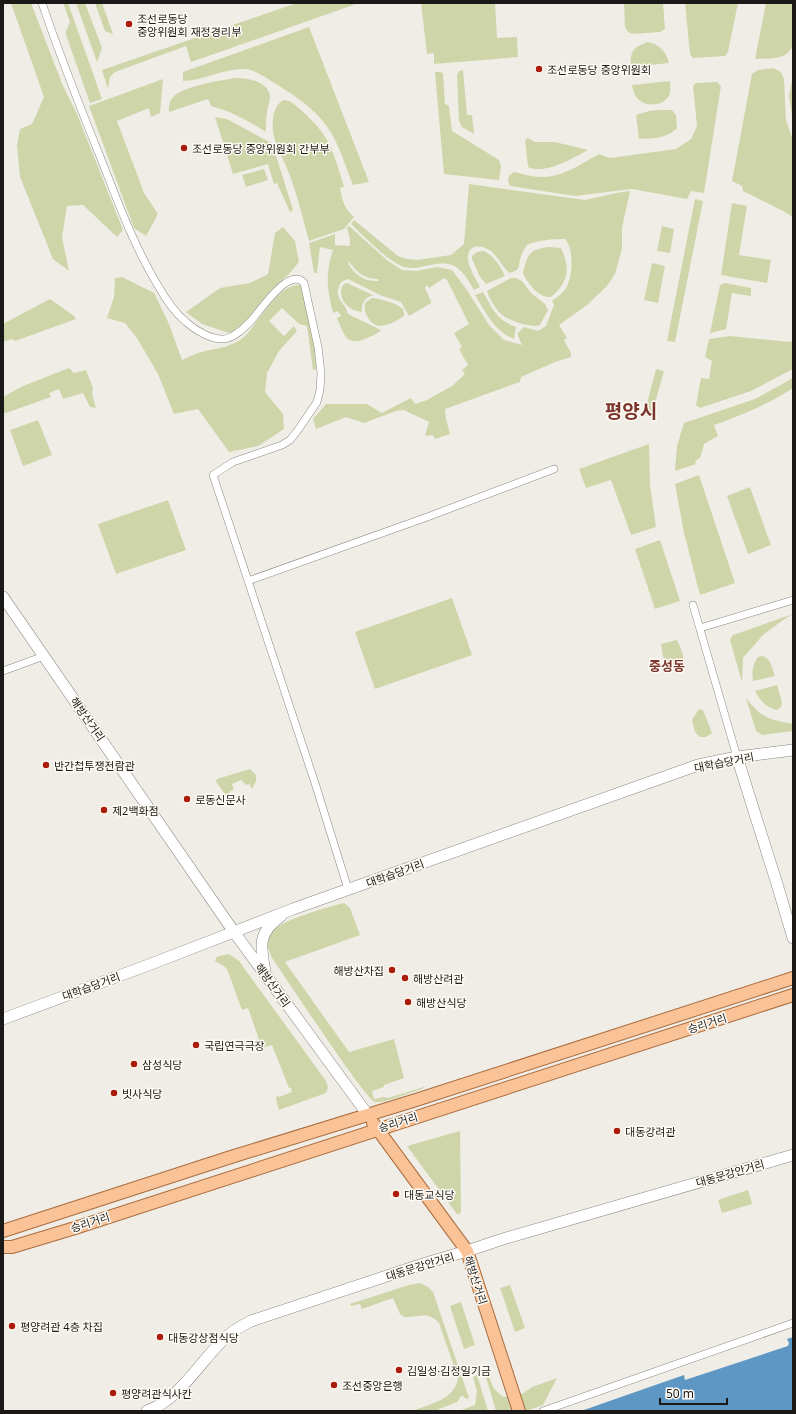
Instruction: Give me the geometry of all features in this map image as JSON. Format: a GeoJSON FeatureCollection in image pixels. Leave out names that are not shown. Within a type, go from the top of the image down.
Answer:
{"type":"FeatureCollection","features":[{"type":"Feature","properties":{"kind":"main road","name":"해방산거리"},"geometry":{"type":"LineString","coordinates":[[3,597],[234,932],[467,1252],[519,1411]]}},
{"type":"Feature","properties":{"kind":"main road","name":"대학습당거리"},"geometry":{"type":"LineString","coordinates":[[3,1019],[144,967],[293,909],[698,765],[737,757],[793,750]]}},
{"type":"Feature","properties":{"kind":"main road"},"geometry":{"type":"LineString","coordinates":[[737,757],[793,938]]}},
{"type":"Feature","properties":{"kind":"main road"},"geometry":{"type":"LineString","coordinates":[[266,975],[261,951],[264,932],[274,922],[293,909]]}},
{"type":"Feature","properties":{"kind":"main road","name":"승리거리"},"geometry":{"type":"LineString","coordinates":[[3,1231],[223,1159],[368,1115],[793,978]]}},
{"type":"Feature","properties":{"kind":"main road","name":"승리거리"},"geometry":{"type":"LineString","coordinates":[[3,1247],[12,1247],[75,1228],[793,995]]}},
{"type":"Feature","properties":{"kind":"main road","name":"대동문강안거리"},"geometry":{"type":"LineString","coordinates":[[147,1411],[156,1408],[171,1397],[223,1340],[238,1328],[251,1321],[426,1263],[467,1252],[506,1238],[793,1155]]}},
{"type":"Feature","properties":{"kind":"street"},"geometry":{"type":"LineString","coordinates":[[42,3],[57,47],[125,221],[147,268],[171,307],[186,323],[204,334],[215,338],[225,339],[239,333],[251,321],[269,298],[291,280],[297,278],[304,283],[318,347],[321,373],[320,390],[317,402],[290,440],[282,445],[233,462],[213,475],[315,783],[348,889]]}},
{"type":"Feature","properties":{"kind":"street"},"geometry":{"type":"LineString","coordinates":[[248,581],[430,516],[554,469]]}},
{"type":"Feature","properties":{"kind":"street"},"geometry":{"type":"LineString","coordinates":[[700,628],[793,600]]}},
{"type":"Feature","properties":{"kind":"street"},"geometry":{"type":"LineString","coordinates":[[693,605],[737,757]]}},
{"type":"Feature","properties":{"kind":"street"},"geometry":{"type":"LineString","coordinates":[[3,671],[44,656]]}},
{"type":"Feature","properties":{"kind":"street"},"geometry":{"type":"LineString","coordinates":[[543,1411],[793,1323]]}},
{"type":"Feature","properties":{"kind":"green space"},"geometry":{"type":"Polygon","coordinates":[[[11,3],[31,3],[63,86],[77,114],[123,230],[117,237],[83,205],[67,206],[62,237],[69,271],[53,259],[20,177],[17,145],[20,129],[32,124],[44,97],[11,3]]]}},
{"type":"Feature","properties":{"kind":"green space"},"geometry":{"type":"Polygon","coordinates":[[[63,3],[68,3],[102,99],[90,103],[66,35],[70,22],[63,3]]]}},
{"type":"Feature","properties":{"kind":"green space"},"geometry":{"type":"Polygon","coordinates":[[[76,3],[85,3],[102,48],[97,62],[76,3]]]}},
{"type":"Feature","properties":{"kind":"green space"},"geometry":{"type":"Polygon","coordinates":[[[95,3],[102,3],[113,34],[105,31],[95,3]]]}},
{"type":"Feature","properties":{"kind":"green space"},"geometry":{"type":"Polygon","coordinates":[[[297,3],[359,3],[191,62],[186,46],[115,72],[110,77],[108,89],[102,70],[297,3]]]}},
{"type":"Feature","properties":{"kind":"green space"},"geometry":{"type":"Polygon","coordinates":[[[421,3],[495,3],[497,38],[517,37],[518,57],[434,64],[434,53],[427,54],[421,3]]]}},
{"type":"Feature","properties":{"kind":"green space"},"geometry":{"type":"Polygon","coordinates":[[[624,3],[663,3],[665,29],[660,32],[633,34],[628,32],[625,27],[624,3]]]}},
{"type":"Feature","properties":{"kind":"green space"},"geometry":{"type":"Polygon","coordinates":[[[685,3],[738,3],[728,52],[725,56],[693,58],[690,54],[685,3]]]}},
{"type":"Feature","properties":{"kind":"green space"},"geometry":{"type":"Polygon","coordinates":[[[766,3],[793,3],[793,44],[787,53],[778,58],[755,59],[766,3]]]}},
{"type":"Feature","properties":{"kind":"green space"},"geometry":{"type":"Polygon","coordinates":[[[309,27],[369,182],[353,185],[338,147],[331,132],[325,124],[310,108],[260,74],[252,70],[243,69],[183,81],[183,72],[309,27]]]}},
{"type":"Feature","properties":{"kind":"green space"},"geometry":{"type":"Polygon","coordinates":[[[648,42],[662,49],[669,63],[631,67],[631,57],[634,50],[648,42]]]}},
{"type":"Feature","properties":{"kind":"green space"},"geometry":{"type":"Polygon","coordinates":[[[773,68],[781,72],[784,79],[786,120],[793,140],[793,217],[743,191],[742,186],[732,181],[752,74],[758,70],[773,68]]]}},
{"type":"Feature","properties":{"kind":"green space"},"geometry":{"type":"Polygon","coordinates":[[[463,70],[467,115],[472,115],[474,134],[462,127],[459,121],[457,75],[459,71],[463,70]]]}},
{"type":"Feature","properties":{"kind":"green space"},"geometry":{"type":"Polygon","coordinates":[[[435,72],[443,73],[445,104],[449,106],[452,131],[499,160],[501,166],[499,180],[444,174],[435,72]]]}},
{"type":"Feature","properties":{"kind":"green space"},"geometry":{"type":"Polygon","coordinates":[[[793,75],[793,123],[789,96],[793,75]]]}},
{"type":"Feature","properties":{"kind":"green space"},"geometry":{"type":"Polygon","coordinates":[[[235,78],[251,80],[262,84],[269,92],[270,101],[267,111],[266,132],[246,120],[211,106],[208,99],[169,112],[171,101],[178,93],[202,84],[235,78]]]}},
{"type":"Feature","properties":{"kind":"green space"},"geometry":{"type":"Polygon","coordinates":[[[163,79],[160,113],[151,117],[149,108],[117,121],[144,193],[158,214],[146,236],[134,228],[89,106],[163,79]]]}},
{"type":"Feature","properties":{"kind":"green space"},"geometry":{"type":"Polygon","coordinates":[[[670,81],[670,93],[668,97],[665,101],[656,104],[646,104],[638,99],[632,85],[670,81]]]}},
{"type":"Feature","properties":{"kind":"green space"},"geometry":{"type":"Polygon","coordinates":[[[717,82],[721,86],[704,193],[691,191],[687,199],[632,189],[575,196],[510,186],[508,181],[509,176],[514,172],[542,177],[550,176],[572,169],[599,154],[610,158],[676,149],[691,139],[697,126],[693,86],[696,83],[717,82]]]}},
{"type":"Feature","properties":{"kind":"green space"},"geometry":{"type":"Polygon","coordinates":[[[283,100],[291,102],[297,106],[321,131],[330,146],[344,187],[340,188],[344,204],[354,217],[344,229],[309,241],[296,192],[274,137],[274,114],[277,106],[283,100]]]}},
{"type":"Feature","properties":{"kind":"green space"},"geometry":{"type":"Polygon","coordinates":[[[659,110],[672,110],[676,115],[677,128],[673,132],[664,136],[639,139],[636,115],[659,110]]]}},
{"type":"Feature","properties":{"kind":"green space"},"geometry":{"type":"Polygon","coordinates":[[[215,117],[227,119],[271,143],[293,210],[290,212],[277,183],[274,184],[268,164],[233,174],[215,117]]]}},
{"type":"Feature","properties":{"kind":"green space"},"geometry":{"type":"Polygon","coordinates":[[[528,138],[535,142],[555,142],[588,150],[559,164],[542,169],[535,169],[528,167],[525,140],[528,138]]]}},
{"type":"Feature","properties":{"kind":"green space"},"geometry":{"type":"Polygon","coordinates":[[[264,169],[268,180],[246,187],[242,175],[264,169]]]}},
{"type":"Feature","properties":{"kind":"green space"},"geometry":{"type":"Polygon","coordinates":[[[469,184],[585,200],[630,191],[622,228],[622,248],[615,274],[607,286],[587,305],[559,325],[567,338],[564,340],[571,353],[571,357],[555,362],[521,377],[520,382],[445,409],[450,434],[435,439],[433,435],[425,436],[429,422],[404,410],[396,411],[364,423],[346,417],[316,429],[313,419],[326,404],[367,404],[382,413],[411,398],[415,404],[427,400],[452,386],[465,374],[462,370],[468,365],[459,349],[462,347],[454,333],[469,324],[447,280],[444,278],[429,288],[427,285],[425,288],[431,303],[409,316],[401,302],[380,295],[348,279],[341,283],[338,295],[348,314],[381,330],[378,333],[360,341],[350,340],[344,334],[337,318],[341,316],[338,311],[333,313],[329,296],[328,274],[333,250],[320,247],[317,273],[314,273],[309,243],[335,234],[335,245],[350,246],[347,228],[349,226],[388,261],[402,270],[416,271],[437,267],[452,270],[467,290],[489,325],[504,340],[522,345],[518,333],[524,327],[538,331],[546,326],[554,305],[552,301],[566,288],[570,277],[572,263],[570,249],[565,239],[540,241],[527,245],[522,254],[518,268],[516,271],[509,273],[491,251],[484,247],[473,248],[470,250],[468,262],[480,287],[474,290],[465,275],[455,266],[450,264],[443,263],[412,268],[397,264],[376,248],[351,224],[354,220],[398,256],[407,259],[417,260],[451,255],[464,244],[469,184]],[[347,260],[352,269],[360,276],[369,280],[379,281],[378,279],[364,276],[347,260]]]}},
{"type":"Feature","properties":{"kind":"green space"},"geometry":{"type":"Polygon","coordinates":[[[695,199],[703,201],[675,342],[667,341],[695,199]]]}},
{"type":"Feature","properties":{"kind":"green space"},"geometry":{"type":"Polygon","coordinates":[[[732,203],[747,206],[739,255],[771,260],[767,283],[721,275],[732,203]]]}},
{"type":"Feature","properties":{"kind":"green space"},"geometry":{"type":"Polygon","coordinates":[[[662,226],[674,229],[670,253],[657,251],[662,226]]]}},
{"type":"Feature","properties":{"kind":"green space"},"geometry":{"type":"Polygon","coordinates":[[[283,227],[295,241],[299,262],[289,274],[270,291],[241,327],[229,333],[202,324],[186,312],[220,288],[250,283],[268,274],[275,233],[283,227]]]}},
{"type":"Feature","properties":{"kind":"green space"},"geometry":{"type":"Polygon","coordinates":[[[549,247],[561,248],[567,269],[561,286],[551,297],[547,297],[534,289],[527,281],[523,273],[528,257],[533,251],[549,247]]]}},
{"type":"Feature","properties":{"kind":"green space"},"geometry":{"type":"Polygon","coordinates":[[[484,251],[491,256],[505,276],[486,284],[480,277],[472,259],[472,256],[477,252],[484,251]]]}},
{"type":"Feature","properties":{"kind":"green space"},"geometry":{"type":"Polygon","coordinates":[[[652,263],[665,266],[658,303],[644,300],[652,263]]]}},
{"type":"Feature","properties":{"kind":"green space"},"geometry":{"type":"Polygon","coordinates":[[[122,277],[154,293],[169,324],[182,360],[197,353],[231,345],[241,340],[251,330],[277,297],[292,286],[300,285],[302,288],[315,346],[316,369],[313,370],[307,326],[299,324],[282,308],[269,321],[284,336],[294,326],[297,331],[279,351],[267,373],[265,392],[283,414],[284,429],[258,446],[229,452],[198,409],[174,414],[158,374],[137,338],[125,323],[107,318],[114,297],[115,278],[122,277]]]}},
{"type":"Feature","properties":{"kind":"green space"},"geometry":{"type":"Polygon","coordinates":[[[511,278],[516,278],[522,281],[531,293],[545,304],[548,310],[540,325],[525,325],[503,316],[492,303],[487,291],[511,278]]]}},
{"type":"Feature","properties":{"kind":"green space"},"geometry":{"type":"Polygon","coordinates":[[[347,283],[373,295],[364,301],[362,312],[356,311],[346,305],[342,298],[342,287],[347,283]]]}},
{"type":"Feature","properties":{"kind":"green space"},"geometry":{"type":"Polygon","coordinates":[[[725,283],[751,288],[751,296],[732,293],[726,329],[710,333],[720,285],[725,283]]]}},
{"type":"Feature","properties":{"kind":"green space"},"geometry":{"type":"Polygon","coordinates":[[[483,292],[499,317],[516,327],[514,339],[501,331],[487,314],[475,295],[483,292]]]}},
{"type":"Feature","properties":{"kind":"green space"},"geometry":{"type":"Polygon","coordinates":[[[372,298],[401,307],[404,312],[404,316],[386,325],[376,325],[370,321],[365,310],[365,303],[372,298]]]}},
{"type":"Feature","properties":{"kind":"green space"},"geometry":{"type":"Polygon","coordinates":[[[50,299],[76,319],[15,341],[12,339],[3,342],[3,324],[50,299]]]}},
{"type":"Feature","properties":{"kind":"green space"},"geometry":{"type":"Polygon","coordinates":[[[730,336],[790,342],[793,341],[793,369],[751,391],[700,408],[696,405],[701,378],[709,379],[712,361],[705,357],[709,339],[730,336]]]}},
{"type":"Feature","properties":{"kind":"green space"},"geometry":{"type":"Polygon","coordinates":[[[69,368],[74,373],[86,370],[93,388],[92,394],[96,408],[90,407],[83,393],[63,399],[59,389],[49,393],[51,397],[3,414],[3,397],[23,386],[69,368]]]}},
{"type":"Feature","properties":{"kind":"green space"},"geometry":{"type":"Polygon","coordinates":[[[656,369],[664,371],[651,417],[644,415],[656,369]]]}},
{"type":"Feature","properties":{"kind":"green space"},"geometry":{"type":"Polygon","coordinates":[[[793,378],[793,388],[784,394],[755,409],[714,425],[718,436],[704,444],[700,458],[695,461],[696,464],[675,471],[677,446],[684,423],[755,399],[793,378]]]}},
{"type":"Feature","properties":{"kind":"green space"},"geometry":{"type":"Polygon","coordinates":[[[38,420],[52,455],[23,466],[10,430],[38,420]]]}},
{"type":"Feature","properties":{"kind":"green space"},"geometry":{"type":"Polygon","coordinates":[[[649,444],[650,485],[656,527],[631,535],[611,480],[586,488],[579,469],[649,444]]]}},
{"type":"Feature","properties":{"kind":"green space"},"geometry":{"type":"Polygon","coordinates":[[[699,475],[735,583],[700,595],[684,533],[675,484],[699,475]]]}},
{"type":"Feature","properties":{"kind":"green space"},"geometry":{"type":"Polygon","coordinates":[[[750,487],[771,545],[748,554],[727,496],[750,487]]]}},
{"type":"Feature","properties":{"kind":"green space"},"geometry":{"type":"Polygon","coordinates":[[[168,500],[186,550],[116,574],[98,524],[168,500]]]}},
{"type":"Feature","properties":{"kind":"green space"},"geometry":{"type":"Polygon","coordinates":[[[660,540],[680,601],[655,609],[635,549],[660,540]]]}},
{"type":"Feature","properties":{"kind":"green space"},"geometry":{"type":"Polygon","coordinates":[[[452,598],[472,655],[375,689],[355,632],[452,598]]]}},
{"type":"Feature","properties":{"kind":"green space"},"geometry":{"type":"Polygon","coordinates":[[[793,614],[763,635],[743,658],[742,682],[730,640],[733,635],[793,614]]]}},
{"type":"Feature","properties":{"kind":"green space"},"geometry":{"type":"Polygon","coordinates":[[[677,640],[685,663],[669,665],[664,660],[661,644],[677,640]]]}},
{"type":"Feature","properties":{"kind":"green space"},"geometry":{"type":"Polygon","coordinates":[[[762,656],[769,661],[775,676],[753,681],[753,671],[756,660],[758,657],[762,656]]]}},
{"type":"Feature","properties":{"kind":"green space"},"geometry":{"type":"Polygon","coordinates":[[[777,685],[782,702],[781,707],[777,710],[764,703],[755,691],[777,685]]]}},
{"type":"Feature","properties":{"kind":"green space"},"geometry":{"type":"Polygon","coordinates":[[[746,698],[766,717],[793,724],[793,731],[762,735],[756,731],[746,698]]]}},
{"type":"Feature","properties":{"kind":"green space"},"geometry":{"type":"Polygon","coordinates":[[[699,709],[703,710],[712,733],[706,737],[700,737],[695,732],[692,720],[699,709]]]}},
{"type":"Feature","properties":{"kind":"green space"},"geometry":{"type":"Polygon","coordinates":[[[250,769],[256,775],[256,781],[252,789],[249,784],[246,785],[241,780],[232,784],[234,789],[229,792],[231,797],[228,798],[216,782],[217,779],[250,769]]]}},
{"type":"Feature","properties":{"kind":"green space"},"geometry":{"type":"Polygon","coordinates":[[[344,903],[350,908],[360,935],[285,962],[349,1052],[394,1039],[404,1078],[372,1091],[374,1099],[384,1097],[388,1098],[424,1088],[379,1102],[375,1102],[356,1080],[272,958],[268,946],[267,940],[269,934],[282,924],[304,915],[344,903]]]}},
{"type":"Feature","properties":{"kind":"green space"},"geometry":{"type":"Polygon","coordinates":[[[229,954],[239,961],[326,1081],[328,1087],[326,1093],[279,1110],[276,1099],[277,1095],[279,1097],[292,1092],[291,1088],[289,1088],[272,1045],[262,1048],[248,1008],[242,1010],[227,969],[215,961],[219,956],[229,954]]]}},
{"type":"Feature","properties":{"kind":"green space"},"geometry":{"type":"Polygon","coordinates":[[[460,1131],[461,1212],[457,1214],[407,1146],[460,1131]]]}},
{"type":"Feature","properties":{"kind":"green space"},"geometry":{"type":"Polygon","coordinates":[[[748,1190],[752,1204],[722,1213],[718,1200],[748,1190]]]}},
{"type":"Feature","properties":{"kind":"green space"},"geometry":{"type":"Polygon","coordinates":[[[420,1283],[428,1287],[433,1292],[469,1398],[466,1399],[462,1395],[457,1402],[434,1411],[412,1411],[447,1396],[456,1385],[458,1378],[439,1323],[435,1319],[426,1316],[404,1317],[400,1314],[393,1298],[362,1309],[360,1304],[351,1306],[350,1304],[409,1285],[420,1283]]]}},
{"type":"Feature","properties":{"kind":"green space"},"geometry":{"type":"Polygon","coordinates":[[[510,1285],[525,1328],[515,1332],[500,1288],[510,1285]]]}},
{"type":"Feature","properties":{"kind":"green space"},"geometry":{"type":"Polygon","coordinates":[[[461,1302],[475,1345],[464,1349],[450,1306],[461,1302]]]}},
{"type":"Feature","properties":{"kind":"green space"},"geometry":{"type":"Polygon","coordinates":[[[477,1375],[488,1411],[459,1411],[475,1405],[477,1391],[473,1377],[477,1375]]]}},
{"type":"Feature","properties":{"kind":"green space"},"geometry":{"type":"Polygon","coordinates":[[[489,1376],[494,1388],[504,1397],[522,1394],[532,1387],[557,1378],[543,1405],[526,1411],[496,1411],[486,1377],[489,1376]]]}},
{"type":"Feature","properties":{"kind":"water"},"geometry":{"type":"Polygon","coordinates":[[[793,1337],[793,1411],[581,1411],[684,1375],[685,1380],[788,1346],[789,1343],[787,1339],[793,1337]]]}},
{"type":"Feature","properties":{"kind":"place","name":"조선로동당 중앙위원회 재정경리부"},"geometry":{"type":"Point","coordinates":[129,24]}},
{"type":"Feature","properties":{"kind":"place","name":"조선로동당 중앙위원회"},"geometry":{"type":"Point","coordinates":[539,69]}},
{"type":"Feature","properties":{"kind":"place","name":"조선로동당 중앙위원회 간부부"},"geometry":{"type":"Point","coordinates":[184,148]}},
{"type":"Feature","properties":{"kind":"place","name":"반간첩투쟁전람관"},"geometry":{"type":"Point","coordinates":[46,765]}},
{"type":"Feature","properties":{"kind":"place","name":"로동신문사"},"geometry":{"type":"Point","coordinates":[187,799]}},
{"type":"Feature","properties":{"kind":"place","name":"제2백화점"},"geometry":{"type":"Point","coordinates":[104,810]}},
{"type":"Feature","properties":{"kind":"place","name":"해방산차집"},"geometry":{"type":"Point","coordinates":[392,970]}},
{"type":"Feature","properties":{"kind":"place","name":"해방산려관"},"geometry":{"type":"Point","coordinates":[405,978]}},
{"type":"Feature","properties":{"kind":"place","name":"해방산식당"},"geometry":{"type":"Point","coordinates":[408,1002]}},
{"type":"Feature","properties":{"kind":"place","name":"국립연극극장"},"geometry":{"type":"Point","coordinates":[196,1045]}},
{"type":"Feature","properties":{"kind":"place","name":"삼성식당"},"geometry":{"type":"Point","coordinates":[134,1064]}},
{"type":"Feature","properties":{"kind":"place","name":"빗사식당"},"geometry":{"type":"Point","coordinates":[114,1093]}},
{"type":"Feature","properties":{"kind":"place","name":"대동강려관"},"geometry":{"type":"Point","coordinates":[617,1131]}},
{"type":"Feature","properties":{"kind":"place","name":"대동교식당"},"geometry":{"type":"Point","coordinates":[396,1194]}},
{"type":"Feature","properties":{"kind":"place","name":"평양려관 4층 차집"},"geometry":{"type":"Point","coordinates":[12,1326]}},
{"type":"Feature","properties":{"kind":"place","name":"대동강상점식당"},"geometry":{"type":"Point","coordinates":[160,1337]}},
{"type":"Feature","properties":{"kind":"place","name":"김일성·김정일기금"},"geometry":{"type":"Point","coordinates":[399,1370]}},
{"type":"Feature","properties":{"kind":"place","name":"조선중앙은행"},"geometry":{"type":"Point","coordinates":[334,1385]}},
{"type":"Feature","properties":{"kind":"place","name":"평양려관식사칸"},"geometry":{"type":"Point","coordinates":[113,1393]}},
{"type":"Feature","properties":{"kind":"district","name":"평양시"},"geometry":{"type":"Point","coordinates":[631,411]}},
{"type":"Feature","properties":{"kind":"district","name":"중성동"},"geometry":{"type":"Point","coordinates":[667,666]}}]}
